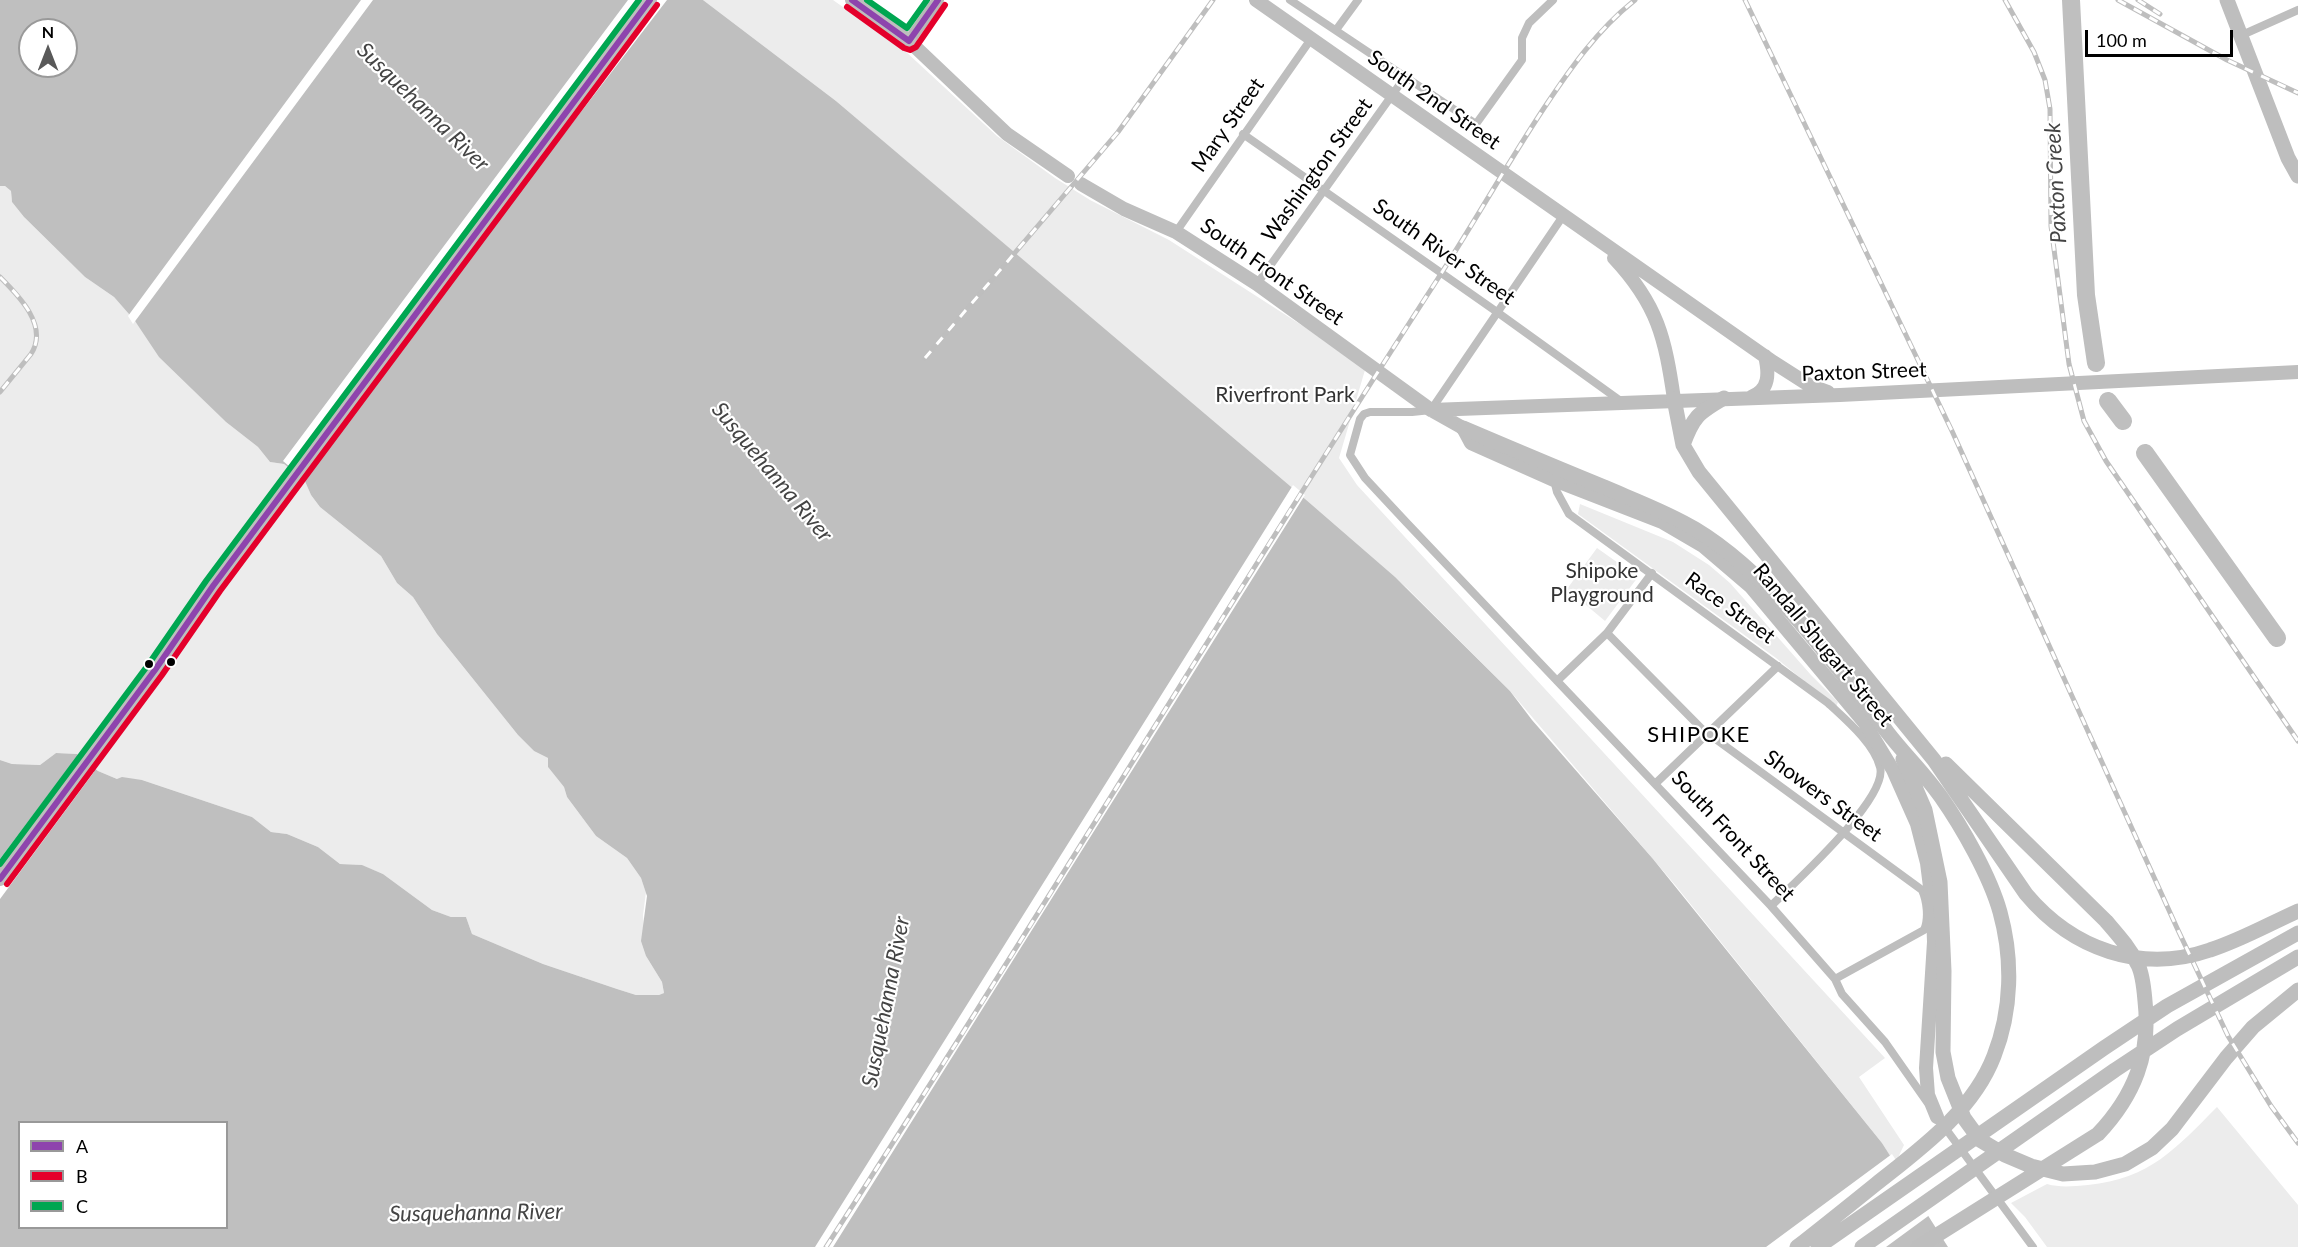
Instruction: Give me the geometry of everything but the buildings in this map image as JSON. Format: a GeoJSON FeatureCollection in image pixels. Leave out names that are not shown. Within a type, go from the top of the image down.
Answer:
{"type":"FeatureCollection","features":[{"type":"Feature","properties":{"kind":"highway"},"geometry":{"type":"LineString","coordinates":[[2227,0],[2288,158],[2298,176]]}},
{"type":"Feature","properties":{"kind":"highway"},"geometry":{"type":"LineString","coordinates":[[1683,445],[1690,425],[1701,411],[1724,398]]}},
{"type":"Feature","properties":{"kind":"highway"},"geometry":{"type":"LineString","coordinates":[[1674,399],[1683,445],[1715,493],[1895,710],[1934,760],[2026,894],[2043,913],[2075,937],[2104,950],[2127,957],[2182,957],[2209,951],[2298,911]]}},
{"type":"Feature","properties":{"kind":"highway"},"geometry":{"type":"LineString","coordinates":[[1462,428],[1656,509],[1694,528],[1728,552],[1756,576],[1807,632],[1942,798],[1986,877],[2001,918],[2008,956],[2008,991],[2002,1029],[1994,1057],[1980,1086],[1952,1120],[1905,1161],[1797,1247]]}},
{"type":"Feature","properties":{"kind":"highway"},"geometry":{"type":"LineString","coordinates":[[1895,710],[1941,760],[2106,921],[2127,945],[2139,968],[2148,1023],[2144,1053],[2127,1097],[2115,1116],[2098,1134],[1918,1247]]}},
{"type":"Feature","properties":{"kind":"highway"},"geometry":{"type":"LineString","coordinates":[[1892,738],[1925,810],[1940,882],[1944,971],[1943,1052],[1948,1078],[1964,1118],[1980,1140],[2005,1155],[2031,1166],[2063,1174],[2095,1172],[2125,1164],[2152,1148],[2172,1129],[2226,1058],[2253,1027],[2298,990]]}},
{"type":"Feature","properties":{"kind":"highway"},"geometry":{"type":"LineString","coordinates":[[1818,1247],[2167,1006],[2298,933]]}},
{"type":"Feature","properties":{"kind":"highway"},"geometry":{"type":"LineString","coordinates":[[1862,1247],[2115,1070],[2177,1029],[2298,957]]}},
{"type":"Feature","properties":{"kind":"main road"},"geometry":{"type":"LineString","coordinates":[[0,879],[155,670],[213,586],[292,479],[650,0]]}},
{"type":"Feature","properties":{"kind":"main road"},"geometry":{"type":"LineString","coordinates":[[852,0],[909,41],[1007,134],[1068,176]]}},
{"type":"Feature","properties":{"kind":"main road"},"geometry":{"type":"LineString","coordinates":[[909,41],[938,0]]}},
{"type":"Feature","properties":{"kind":"main road","name":"South 2nd Street"},"geometry":{"type":"LineString","coordinates":[[1256,0],[1765,356],[1809,385],[1840,395]]}},
{"type":"Feature","properties":{"kind":"main road","name":"South Front Street"},"geometry":{"type":"LineString","coordinates":[[1081,184],[1124,209],[1176,232],[1257,284],[1431,410],[1462,428]]}},
{"type":"Feature","properties":{"kind":"main road","name":"South 2nd Street"},"geometry":{"type":"LineString","coordinates":[[1589,234],[1620,265],[1648,301],[1663,338],[1674,399]]}},
{"type":"Feature","properties":{"kind":"main road"},"geometry":{"type":"LineString","coordinates":[[1751,397],[1761,392],[1766,384],[1768,372],[1765,356]]}},
{"type":"Feature","properties":{"kind":"main road","name":"Paxton Street"},"geometry":{"type":"LineString","coordinates":[[1431,410],[1674,399],[1840,395],[2298,372]]}},
{"type":"Feature","properties":{"kind":"main road","name":"Randall Shugart Street"},"geometry":{"type":"LineString","coordinates":[[1462,428],[1471,442],[1554,480],[1662,522],[1703,546],[1751,587],[1864,722],[1884,752],[1901,785],[1917,824],[1929,876],[1934,942],[1926,1068],[1928,1095],[1937,1117]]}},
{"type":"Feature","properties":{"kind":"street"},"geometry":{"type":"LineString","coordinates":[[1290,0],[1476,124],[1522,60],[1522,38],[1529,23],[1553,0]]}},
{"type":"Feature","properties":{"kind":"street"},"geometry":{"type":"LineString","coordinates":[[1336,30],[1358,0]]}},
{"type":"Feature","properties":{"kind":"street"},"geometry":{"type":"LineString","coordinates":[[2242,35],[2298,10]]}},
{"type":"Feature","properties":{"kind":"street","name":"Mary Street"},"geometry":{"type":"LineString","coordinates":[[1176,232],[1311,39]]}},
{"type":"Feature","properties":{"kind":"street","name":"Washington Street"},"geometry":{"type":"LineString","coordinates":[[1257,284],[1405,77]]}},
{"type":"Feature","properties":{"kind":"street","name":"South River Street"},"geometry":{"type":"LineString","coordinates":[[1243,134],[1622,402]]}},
{"type":"Feature","properties":{"kind":"street"},"geometry":{"type":"LineString","coordinates":[[1431,410],[1563,216]]}},
{"type":"Feature","properties":{"kind":"street","name":"South Front Street"},"geometry":{"type":"LineString","coordinates":[[1431,410],[1364,414],[1360,419],[1350,455],[1365,477],[1771,906],[1835,980],[1842,994],[1885,1042],[2033,1247]]}},
{"type":"Feature","properties":{"kind":"street","name":"Race Street"},"geometry":{"type":"LineString","coordinates":[[1554,480],[1557,492],[1569,514],[1828,703],[1854,727],[1876,757],[1881,772],[1880,782],[1875,792],[1844,833]]}},
{"type":"Feature","properties":{"kind":"street"},"geometry":{"type":"LineString","coordinates":[[1557,681],[1607,633],[1652,573]]}},
{"type":"Feature","properties":{"kind":"street","name":"Showers Street"},"geometry":{"type":"LineString","coordinates":[[1607,633],[1702,729],[1922,890],[1927,919],[1924,930],[1835,980]]}},
{"type":"Feature","properties":{"kind":"street"},"geometry":{"type":"LineString","coordinates":[[1656,784],[1778,666]]}},
{"type":"Feature","properties":{"kind":"street"},"geometry":{"type":"LineString","coordinates":[[1771,906],[1844,833]]}},
{"type":"Feature","properties":{"kind":"green space","name":"Riverfront Park"},"geometry":{"type":"Polygon","coordinates":[[[703,0],[833,0],[904,50],[997,136],[1055,178],[1090,200],[1169,240],[1306,328],[1365,370],[1339,458],[1357,485],[1885,1058],[1859,1077],[1904,1145],[1895,1164],[1882,1143],[1676,886],[1510,691],[1407,588],[836,101],[703,0]]]}},
{"type":"Feature","properties":{"kind":"green space"},"geometry":{"type":"Polygon","coordinates":[[[0,186],[5,186],[11,191],[12,202],[24,217],[85,277],[114,297],[202,398],[226,422],[258,447],[270,462],[284,464],[304,479],[311,495],[320,507],[381,556],[397,583],[413,597],[437,634],[518,735],[534,751],[548,758],[548,767],[596,836],[627,858],[641,878],[646,892],[643,915],[646,956],[662,982],[664,993],[636,995],[543,964],[472,934],[466,917],[451,917],[432,910],[383,874],[361,865],[340,864],[318,847],[287,834],[271,832],[252,817],[142,780],[117,779],[98,771],[77,754],[56,753],[40,765],[12,764],[0,760],[0,186]]]}},
{"type":"Feature","properties":{"kind":"green space"},"geometry":{"type":"Polygon","coordinates":[[[1580,504],[1673,542],[1709,565],[1730,583],[1811,675],[1838,702],[1836,707],[1776,658],[1578,514],[1580,504]]]}},
{"type":"Feature","properties":{"kind":"green space","name":"Shipoke Playground"},"geometry":{"type":"Polygon","coordinates":[[[1597,548],[1638,577],[1605,621],[1567,589],[1597,548]]]}},
{"type":"Feature","properties":{"kind":"green space"},"geometry":{"type":"Polygon","coordinates":[[[2217,1107],[2298,1205],[2298,1247],[2047,1247],[2025,1217],[2011,1203],[2047,1184],[2088,1185],[2129,1176],[2175,1148],[2217,1107]]]}},
{"type":"Feature","properties":{"kind":"water","name":"Susquehanna River"},"geometry":{"type":"Polygon","coordinates":[[[0,0],[703,0],[836,101],[1290,486],[1395,577],[1510,691],[1532,720],[1653,859],[1882,1143],[1948,1247],[0,1247],[0,760],[12,764],[40,765],[56,753],[77,754],[98,771],[117,779],[122,777],[142,780],[252,817],[271,832],[287,834],[318,847],[340,864],[362,865],[383,874],[432,910],[451,917],[466,917],[472,934],[543,964],[636,995],[664,993],[662,982],[646,956],[641,941],[647,896],[641,878],[627,858],[596,836],[548,767],[548,758],[534,751],[518,735],[437,634],[413,597],[397,583],[381,556],[320,507],[311,495],[304,479],[284,464],[270,462],[258,447],[226,422],[159,357],[135,321],[114,297],[85,277],[24,217],[12,202],[11,191],[5,186],[0,186],[0,0]]]}},
{"type":"Feature","properties":{"kind":"pier"},"geometry":{"type":"Polygon","coordinates":[[[361,0],[373,0],[133,324],[128,316],[361,0]]]}},
{"type":"Feature","properties":{"kind":"pier"},"geometry":{"type":"Polygon","coordinates":[[[628,0],[667,0],[448,285],[304,479],[283,461],[628,0]]]}},
{"type":"Feature","properties":{"kind":"pier"},"geometry":{"type":"Polygon","coordinates":[[[1293,485],[1305,495],[833,1247],[815,1247],[1293,485]]]}},
{"type":"Feature","properties":{"kind":"pier"},"geometry":{"type":"Polygon","coordinates":[[[75,759],[94,772],[0,899],[0,859],[75,759]]]}},
{"type":"Feature","properties":{"kind":"pier"},"geometry":{"type":"Polygon","coordinates":[[[1892,1154],[1931,1214],[1886,1247],[1766,1247],[1892,1154]]]}},
{"type":"Feature","properties":{"kind":"waterway","name":"Paxton Creek"},"geometry":{"type":"LineString","coordinates":[[2071,0],[2086,295],[2096,363]]}},
{"type":"Feature","properties":{"kind":"waterway","name":"Paxton Creek"},"geometry":{"type":"LineString","coordinates":[[2108,401],[2123,421]]}},
{"type":"Feature","properties":{"kind":"waterway","name":"Paxton Creek"},"geometry":{"type":"LineString","coordinates":[[2145,453],[2277,638]]}},
{"type":"Feature","properties":{"kind":"railway"},"geometry":{"type":"LineString","coordinates":[[925,358],[1118,132],[1213,0]]}},
{"type":"Feature","properties":{"kind":"railway"},"geometry":{"type":"LineString","coordinates":[[826,1247],[980,1006],[1283,521],[1451,259],[1544,108],[1596,37],[1635,0]]}},
{"type":"Feature","properties":{"kind":"railway"},"geometry":{"type":"LineString","coordinates":[[1745,0],[1952,431],[2228,1036],[2271,1106],[2298,1143]]}},
{"type":"Feature","properties":{"kind":"railway"},"geometry":{"type":"LineString","coordinates":[[2005,0],[2034,52],[2045,80],[2050,109],[2051,226],[2069,364],[2084,421],[2106,461],[2298,741]]}},
{"type":"Feature","properties":{"kind":"railway"},"geometry":{"type":"LineString","coordinates":[[2118,0],[2227,60],[2298,93]]}},
{"type":"Feature","properties":{"kind":"railway"},"geometry":{"type":"LineString","coordinates":[[2138,0],[2160,14]]}},
{"type":"Feature","properties":{"kind":"railway"},"geometry":{"type":"LineString","coordinates":[[0,277],[23,302],[34,322],[36,333],[36,343],[31,354],[0,392]]}},
{"type":"Feature","properties":{"kind":"transit line","name":"C"},"geometry":{"type":"LineString","coordinates":[[0,864],[148,665],[206,581],[639,0]]}},
{"type":"Feature","properties":{"kind":"transit line","name":"A"},"geometry":{"type":"LineString","coordinates":[[0,879],[155,670],[213,586],[650,0]]}},
{"type":"Feature","properties":{"kind":"transit line","name":"A"},"geometry":{"type":"LineString","coordinates":[[852,0],[909,41],[938,0]]}},
{"type":"Feature","properties":{"kind":"transit line","name":"C"},"geometry":{"type":"LineString","coordinates":[[867,0],[907,28],[927,0]]}},
{"type":"Feature","properties":{"kind":"transit line","name":"B"},"geometry":{"type":"LineString","coordinates":[[7,884],[162,675],[220,591],[657,5]]}},
{"type":"Feature","properties":{"kind":"transit line","name":"B"},"geometry":{"type":"LineString","coordinates":[[847,7],[910,50],[916,47],[945,5]]}},
{"type":"Feature","properties":{"kind":"district","name":"SHIPOKE"},"geometry":{"type":"Point","coordinates":[1699,735]}}]}
